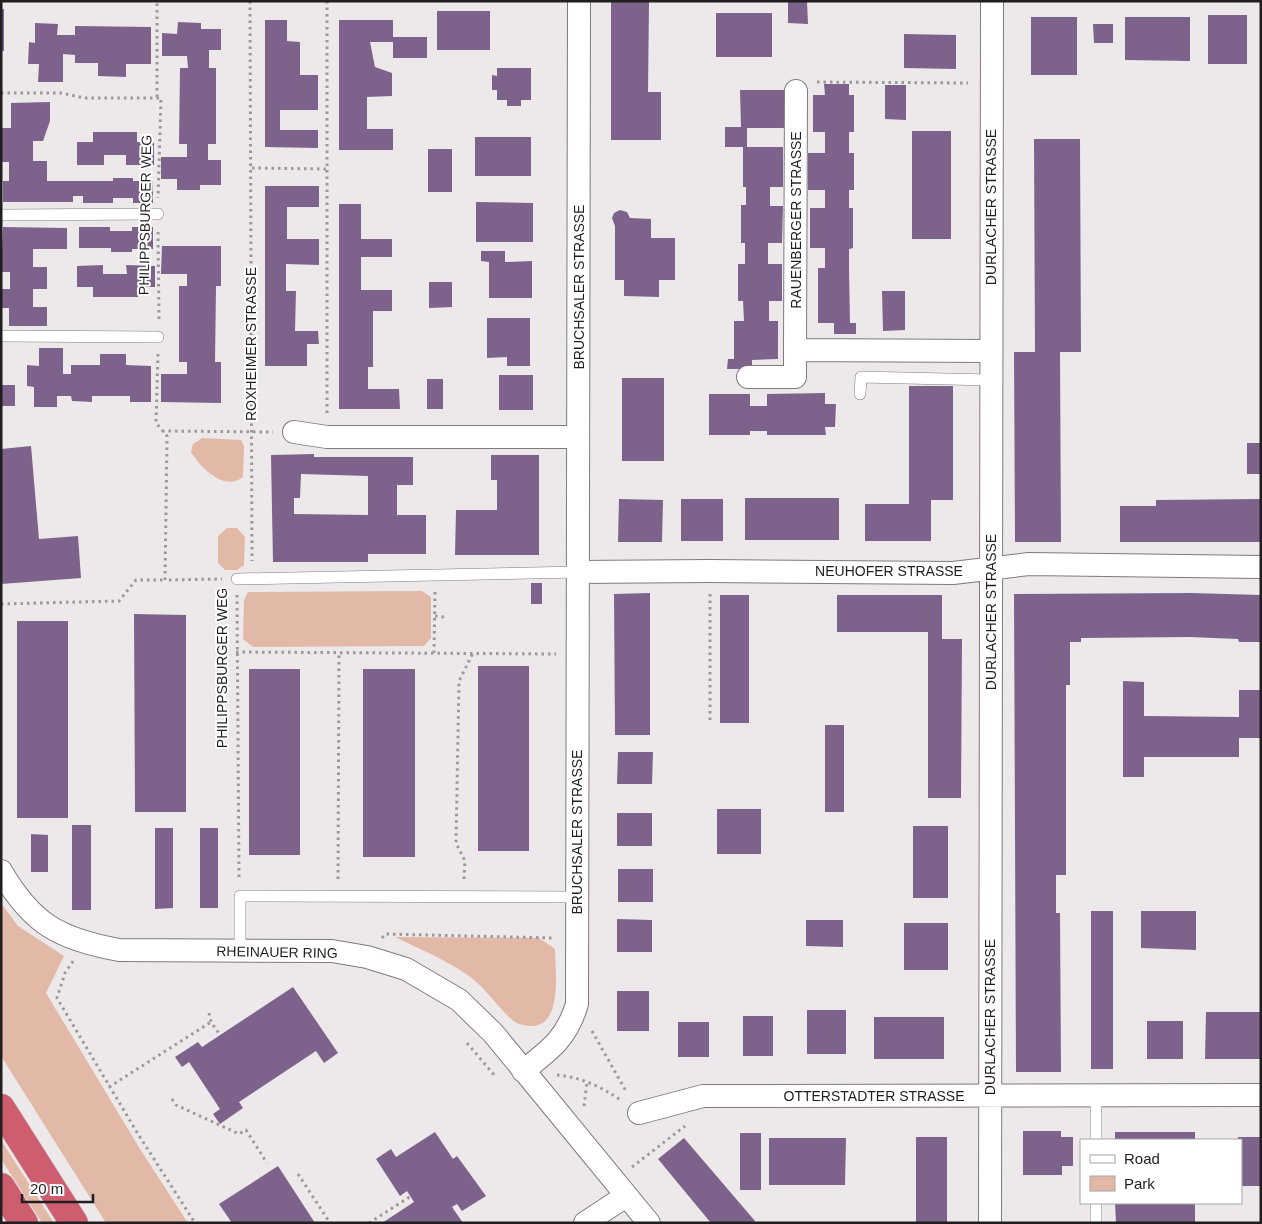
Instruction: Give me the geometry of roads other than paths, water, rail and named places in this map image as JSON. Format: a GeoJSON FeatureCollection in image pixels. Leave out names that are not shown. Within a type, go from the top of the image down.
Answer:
{"type":"FeatureCollection","features":[{"type":"Feature","properties":{"kind":"highway"},"geometry":{"type":"LineString","coordinates":[[1,1108],[74,1223]]}},
{"type":"Feature","properties":{"kind":"highway"},"geometry":{"type":"LineString","coordinates":[[1,1187],[24,1223]]}},
{"type":"Feature","properties":{"kind":"street","name":"BRUCHSALER STRASSE"},"geometry":{"type":"LineString","coordinates":[[523,1071],[552,1049],[571,1024],[577,1004],[579,1]]}},
{"type":"Feature","properties":{"kind":"street","name":"DURLACHER STRASSE"},"geometry":{"type":"LineString","coordinates":[[990,1223],[992,1]]}},
{"type":"Feature","properties":{"kind":"street","name":"RAUENBERGER STRASSE"},"geometry":{"type":"LineString","coordinates":[[748,377],[795,377],[796,91]]}},
{"type":"Feature","properties":{"kind":"street"},"geometry":{"type":"LineString","coordinates":[[795,350],[991,351]]}},
{"type":"Feature","properties":{"kind":"street"},"geometry":{"type":"LineString","coordinates":[[294,432],[327,437],[578,438]]}},
{"type":"Feature","properties":{"kind":"street","name":"NEUHOFER STRASSE"},"geometry":{"type":"LineString","coordinates":[[578,572],[953,573],[1029,564],[1261,567]]}},
{"type":"Feature","properties":{"kind":"street","name":"RHEINAUER RING"},"geometry":{"type":"LineString","coordinates":[[1,871],[15,895],[34,915],[58,932],[85,944],[119,950],[332,951],[367,957],[406,968],[459,1000],[493,1033],[649,1223]]}},
{"type":"Feature","properties":{"kind":"street","name":"OTTERSTADTER STRASSE"},"geometry":{"type":"LineString","coordinates":[[638,1113],[703,1096],[1261,1095]]}},
{"type":"Feature","properties":{"kind":"street"},"geometry":{"type":"LineString","coordinates":[[585,1223],[626,1196]]}},
{"type":"Feature","properties":{"kind":"lane"},"geometry":{"type":"LineString","coordinates":[[1,215],[158,214]]}},
{"type":"Feature","properties":{"kind":"lane"},"geometry":{"type":"LineString","coordinates":[[1,336],[158,337]]}},
{"type":"Feature","properties":{"kind":"lane"},"geometry":{"type":"LineString","coordinates":[[860,394],[860,377],[991,380]]}},
{"type":"Feature","properties":{"kind":"lane"},"geometry":{"type":"LineString","coordinates":[[237,579],[578,572]]}},
{"type":"Feature","properties":{"kind":"lane"},"geometry":{"type":"LineString","coordinates":[[240,951],[240,896],[577,897]]}},
{"type":"Feature","properties":{"kind":"lane"},"geometry":{"type":"LineString","coordinates":[[1096,1096],[1096,1139]]}},
{"type":"Feature","properties":{"kind":"lane"},"geometry":{"type":"LineString","coordinates":[[1096,1204],[1096,1223]]}}]}
